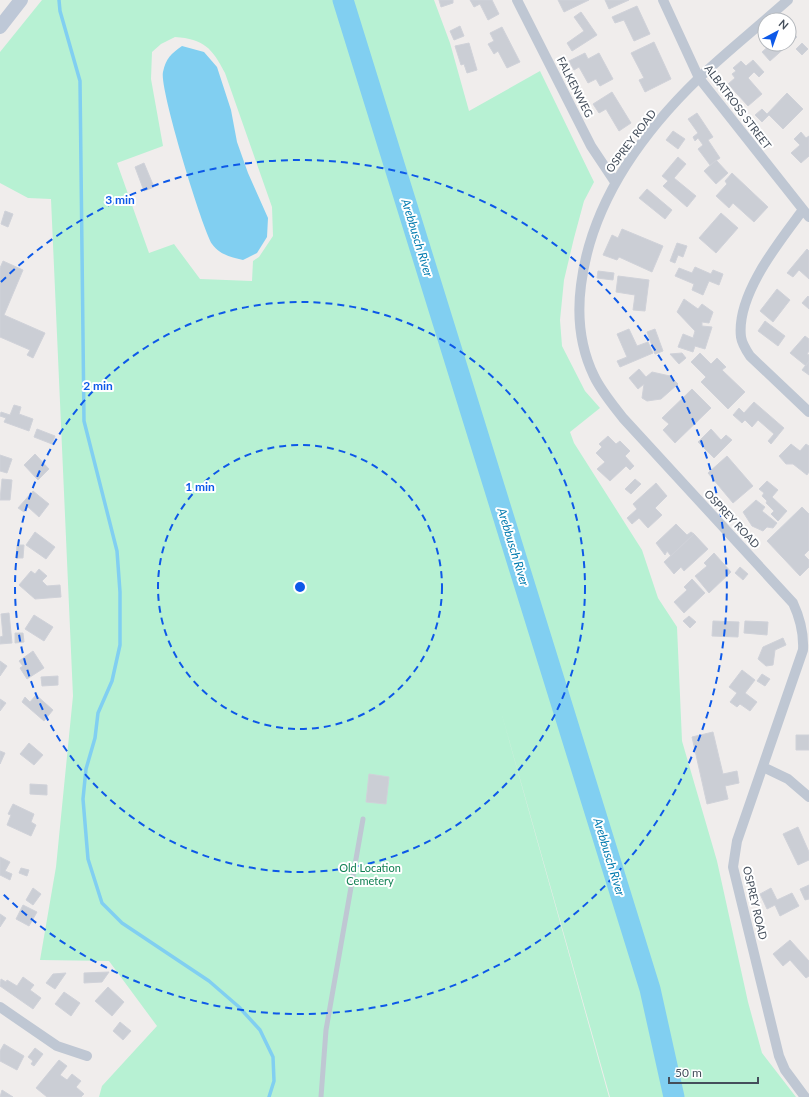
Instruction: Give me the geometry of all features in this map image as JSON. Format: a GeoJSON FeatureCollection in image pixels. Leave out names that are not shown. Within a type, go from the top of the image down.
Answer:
{"type":"FeatureCollection","features":[{"type":"Feature","properties":{"kind":"main road"},"geometry":{"type":"LineString","coordinates":[[0,26],[22,0]]}},
{"type":"Feature","properties":{"kind":"street","name":"FALKENWEG"},"geometry":{"type":"LineString","coordinates":[[517,0],[591,146],[615,182]]}},
{"type":"Feature","properties":{"kind":"street","name":"ALBATROSS STREET"},"geometry":{"type":"LineString","coordinates":[[663,0],[699,78],[806,214]]}},
{"type":"Feature","properties":{"kind":"street","name":"OSPREY ROAD"},"geometry":{"type":"LineString","coordinates":[[774,12],[788,0]]}},
{"type":"Feature","properties":{"kind":"street","name":"OSPREY ROAD"},"geometry":{"type":"LineString","coordinates":[[757,27],[699,78],[647,137],[615,182],[592,235],[582,272],[578,308],[580,333],[594,376],[624,418],[793,603],[799,616],[803,631],[802,650],[737,841],[733,867],[779,1056],[785,1070],[805,1097]]}},
{"type":"Feature","properties":{"kind":"street"},"geometry":{"type":"LineString","coordinates":[[806,214],[761,269],[743,310],[740,325],[743,346],[750,356],[809,412]]}},
{"type":"Feature","properties":{"kind":"street"},"geometry":{"type":"LineString","coordinates":[[763,767],[788,779],[809,797]]}},
{"type":"Feature","properties":{"kind":"street"},"geometry":{"type":"LineString","coordinates":[[0,1007],[57,1046],[87,1056]]}},
{"type":"Feature","properties":{"kind":"lane"},"geometry":{"type":"LineString","coordinates":[[321,1097],[326,1030],[363,819]]}},
{"type":"Feature","properties":{"kind":"green space","name":"Old Location Cemetery"},"geometry":{"type":"Polygon","coordinates":[[[42,0],[434,0],[450,43],[469,111],[540,71],[594,182],[584,201],[574,238],[564,280],[560,320],[562,346],[585,391],[600,408],[570,432],[574,443],[642,550],[658,598],[677,627],[682,741],[717,861],[748,1002],[762,1053],[796,1097],[610,1097],[498,701],[609,1097],[99,1097],[102,1086],[157,1026],[109,961],[40,960],[56,867],[73,696],[51,199],[28,198],[0,183],[0,52],[42,0]],[[175,37],[161,44],[152,52],[151,79],[163,146],[117,163],[149,253],[174,244],[200,279],[252,281],[253,261],[259,257],[273,236],[272,207],[225,73],[216,57],[206,46],[185,38],[175,37]]]}},
{"type":"Feature","properties":{"kind":"water"},"geometry":{"type":"Polygon","coordinates":[[[182,46],[204,52],[217,67],[231,110],[237,142],[248,173],[268,218],[267,237],[257,253],[243,260],[230,257],[222,253],[212,244],[182,158],[168,103],[163,72],[170,57],[182,46]]]}},
{"type":"Feature","properties":{"kind":"building"},"geometry":{"type":"Polygon","coordinates":[[[439,0],[453,0],[453,3],[441,7],[439,0]]]}},
{"type":"Feature","properties":{"kind":"building"},"geometry":{"type":"Polygon","coordinates":[[[470,0],[492,0],[499,14],[488,20],[480,4],[474,7],[470,0]]]}},
{"type":"Feature","properties":{"kind":"building"},"geometry":{"type":"Polygon","coordinates":[[[558,0],[589,0],[564,12],[558,0]]]}},
{"type":"Feature","properties":{"kind":"building"},"geometry":{"type":"Polygon","coordinates":[[[605,0],[629,0],[609,9],[605,0]]]}},
{"type":"Feature","properties":{"kind":"building"},"geometry":{"type":"Polygon","coordinates":[[[637,6],[650,34],[634,41],[624,20],[615,23],[612,17],[637,6]]]}},
{"type":"Feature","properties":{"kind":"building"},"geometry":{"type":"Polygon","coordinates":[[[581,12],[597,35],[572,51],[567,43],[584,31],[574,17],[581,12]]]}},
{"type":"Feature","properties":{"kind":"building"},"geometry":{"type":"Polygon","coordinates":[[[460,26],[464,36],[454,40],[450,31],[460,26]]]}},
{"type":"Feature","properties":{"kind":"building"},"geometry":{"type":"Polygon","coordinates":[[[502,27],[520,62],[507,68],[498,51],[494,54],[488,44],[494,41],[490,33],[502,27]]]}},
{"type":"Feature","properties":{"kind":"building"},"geometry":{"type":"Polygon","coordinates":[[[654,42],[671,79],[645,92],[639,80],[644,78],[631,53],[654,42]]]}},
{"type":"Feature","properties":{"kind":"building"},"geometry":{"type":"Polygon","coordinates":[[[469,43],[477,70],[467,73],[464,64],[461,65],[455,46],[469,43]]]}},
{"type":"Feature","properties":{"kind":"building"},"geometry":{"type":"Polygon","coordinates":[[[802,43],[808,49],[802,55],[797,48],[802,43]]]}},
{"type":"Feature","properties":{"kind":"building"},"geometry":{"type":"Polygon","coordinates":[[[762,52],[780,52],[770,61],[762,52]]]}},
{"type":"Feature","properties":{"kind":"building"},"geometry":{"type":"Polygon","coordinates":[[[585,53],[588,59],[599,53],[613,79],[600,86],[596,79],[588,83],[579,67],[574,70],[569,61],[585,53]]]}},
{"type":"Feature","properties":{"kind":"building"},"geometry":{"type":"Polygon","coordinates":[[[753,60],[764,72],[759,77],[754,72],[748,78],[762,94],[748,106],[728,84],[735,78],[732,74],[736,71],[733,68],[741,61],[746,66],[753,60]]]}},
{"type":"Feature","properties":{"kind":"building"},"geometry":{"type":"Polygon","coordinates":[[[612,92],[631,123],[619,131],[606,109],[599,113],[593,104],[612,92]]]}},
{"type":"Feature","properties":{"kind":"building"},"geometry":{"type":"Polygon","coordinates":[[[787,93],[803,109],[783,129],[769,115],[762,122],[755,115],[762,109],[767,114],[787,93]]]}},
{"type":"Feature","properties":{"kind":"building"},"geometry":{"type":"Polygon","coordinates":[[[697,113],[713,137],[708,140],[720,158],[710,165],[698,149],[703,145],[698,138],[695,141],[693,137],[698,133],[688,119],[697,113]]]}},
{"type":"Feature","properties":{"kind":"building"},"geometry":{"type":"Polygon","coordinates":[[[673,131],[685,139],[678,149],[666,140],[673,131]]]}},
{"type":"Feature","properties":{"kind":"building"},"geometry":{"type":"Polygon","coordinates":[[[801,132],[806,138],[809,136],[809,156],[801,163],[791,153],[800,145],[794,139],[801,132]]]}},
{"type":"Feature","properties":{"kind":"building"},"geometry":{"type":"Polygon","coordinates":[[[678,157],[686,164],[674,178],[696,196],[687,207],[663,186],[668,181],[662,176],[678,157]]]}},
{"type":"Feature","properties":{"kind":"building"},"geometry":{"type":"Polygon","coordinates":[[[716,160],[728,173],[716,184],[704,171],[716,160]]]}},
{"type":"Feature","properties":{"kind":"building"},"geometry":{"type":"Polygon","coordinates":[[[144,163],[154,187],[144,191],[135,167],[144,163]]]}},
{"type":"Feature","properties":{"kind":"building"},"geometry":{"type":"Polygon","coordinates":[[[732,173],[768,207],[754,222],[733,203],[729,208],[716,196],[727,184],[725,181],[732,173]]]}},
{"type":"Feature","properties":{"kind":"building"},"geometry":{"type":"Polygon","coordinates":[[[647,189],[672,210],[665,219],[639,198],[647,189]]]}},
{"type":"Feature","properties":{"kind":"building"},"geometry":{"type":"Polygon","coordinates":[[[5,211],[13,214],[8,227],[1,224],[5,211]]]}},
{"type":"Feature","properties":{"kind":"building"},"geometry":{"type":"Polygon","coordinates":[[[721,213],[738,228],[716,253],[699,238],[721,213]]]}},
{"type":"Feature","properties":{"kind":"building"},"geometry":{"type":"Polygon","coordinates":[[[622,229],[663,246],[652,272],[619,257],[617,260],[603,255],[612,235],[618,238],[622,229]]]}},
{"type":"Feature","properties":{"kind":"building"},"geometry":{"type":"Polygon","coordinates":[[[677,243],[687,246],[683,257],[678,255],[675,263],[670,261],[677,243]]]}},
{"type":"Feature","properties":{"kind":"building"},"geometry":{"type":"Polygon","coordinates":[[[807,249],[809,251],[809,279],[799,270],[793,277],[787,273],[807,249]]]}},
{"type":"Feature","properties":{"kind":"building"},"geometry":{"type":"Polygon","coordinates":[[[3,261],[23,270],[4,315],[45,333],[33,358],[27,355],[30,350],[0,337],[0,268],[3,261]]]}},
{"type":"Feature","properties":{"kind":"building"},"geometry":{"type":"Polygon","coordinates":[[[695,267],[711,274],[713,270],[723,274],[719,285],[709,281],[703,295],[692,290],[694,284],[675,276],[679,268],[692,273],[695,267]]]}},
{"type":"Feature","properties":{"kind":"building"},"geometry":{"type":"Polygon","coordinates":[[[598,271],[614,273],[613,280],[597,278],[598,271]]]}},
{"type":"Feature","properties":{"kind":"building"},"geometry":{"type":"Polygon","coordinates":[[[618,276],[649,280],[645,311],[633,310],[635,295],[616,292],[618,276]]]}},
{"type":"Feature","properties":{"kind":"building"},"geometry":{"type":"Polygon","coordinates":[[[777,289],[790,300],[773,322],[760,311],[777,289]]]}},
{"type":"Feature","properties":{"kind":"building"},"geometry":{"type":"Polygon","coordinates":[[[808,296],[809,297],[809,309],[802,303],[808,296]]]}},
{"type":"Feature","properties":{"kind":"building"},"geometry":{"type":"Polygon","coordinates":[[[684,299],[698,309],[702,304],[713,312],[709,323],[702,322],[702,326],[712,327],[705,349],[695,346],[693,352],[678,347],[683,334],[693,338],[695,331],[677,312],[684,299]]]}},
{"type":"Feature","properties":{"kind":"building"},"geometry":{"type":"Polygon","coordinates":[[[765,321],[785,336],[778,346],[758,331],[765,321]]]}},
{"type":"Feature","properties":{"kind":"building"},"geometry":{"type":"Polygon","coordinates":[[[629,329],[637,346],[648,342],[653,353],[620,367],[617,361],[627,357],[617,334],[629,329]]]}},
{"type":"Feature","properties":{"kind":"building"},"geometry":{"type":"Polygon","coordinates":[[[655,329],[663,351],[655,354],[647,332],[655,329]]]}},
{"type":"Feature","properties":{"kind":"building"},"geometry":{"type":"Polygon","coordinates":[[[805,336],[809,339],[809,351],[807,354],[809,355],[809,361],[806,366],[790,353],[805,336]]]}},
{"type":"Feature","properties":{"kind":"building"},"geometry":{"type":"Polygon","coordinates":[[[682,353],[686,358],[679,364],[670,354],[682,353]]]}},
{"type":"Feature","properties":{"kind":"building"},"geometry":{"type":"Polygon","coordinates":[[[700,353],[711,364],[717,358],[726,367],[722,370],[745,392],[728,409],[701,382],[706,377],[691,362],[700,353]]]}},
{"type":"Feature","properties":{"kind":"building"},"geometry":{"type":"Polygon","coordinates":[[[809,361],[809,375],[802,370],[809,361]]]}},
{"type":"Feature","properties":{"kind":"building"},"geometry":{"type":"Polygon","coordinates":[[[639,369],[646,377],[652,372],[670,376],[678,384],[661,399],[647,401],[642,398],[644,384],[638,389],[629,378],[639,369]]]}},
{"type":"Feature","properties":{"kind":"building"},"geometry":{"type":"Polygon","coordinates":[[[692,389],[711,408],[675,443],[663,430],[669,424],[662,418],[692,389]]]}},
{"type":"Feature","properties":{"kind":"building"},"geometry":{"type":"Polygon","coordinates":[[[754,402],[784,428],[771,444],[768,441],[774,434],[758,420],[752,427],[745,420],[742,423],[733,415],[739,408],[744,413],[754,402]]]}},
{"type":"Feature","properties":{"kind":"building"},"geometry":{"type":"Polygon","coordinates":[[[14,405],[21,407],[19,414],[33,419],[29,431],[4,422],[6,418],[0,416],[1,412],[10,415],[14,405]]]}},
{"type":"Feature","properties":{"kind":"building"},"geometry":{"type":"Polygon","coordinates":[[[37,429],[55,436],[52,444],[34,437],[37,429]]]}},
{"type":"Feature","properties":{"kind":"building"},"geometry":{"type":"Polygon","coordinates":[[[711,429],[721,440],[726,435],[732,440],[714,458],[698,442],[711,429]]]}},
{"type":"Feature","properties":{"kind":"building"},"geometry":{"type":"Polygon","coordinates":[[[608,436],[616,444],[620,441],[630,451],[625,456],[634,466],[630,470],[626,466],[610,481],[597,469],[605,462],[596,453],[602,447],[599,444],[608,436]]]}},
{"type":"Feature","properties":{"kind":"building"},"geometry":{"type":"Polygon","coordinates":[[[791,444],[800,451],[806,444],[809,446],[809,472],[807,475],[793,464],[786,464],[779,456],[791,444]]]}},
{"type":"Feature","properties":{"kind":"building"},"geometry":{"type":"Polygon","coordinates":[[[35,454],[49,469],[38,480],[24,465],[35,454]]]}},
{"type":"Feature","properties":{"kind":"building"},"geometry":{"type":"Polygon","coordinates":[[[0,455],[12,459],[7,473],[0,471],[0,455]]]}},
{"type":"Feature","properties":{"kind":"building"},"geometry":{"type":"Polygon","coordinates":[[[727,456],[753,486],[733,503],[708,473],[727,456]]]}},
{"type":"Feature","properties":{"kind":"building"},"geometry":{"type":"Polygon","coordinates":[[[2,479],[12,480],[10,500],[0,500],[2,479]]]}},
{"type":"Feature","properties":{"kind":"building"},"geometry":{"type":"Polygon","coordinates":[[[635,479],[641,484],[631,494],[625,489],[635,479]]]}},
{"type":"Feature","properties":{"kind":"building"},"geometry":{"type":"Polygon","coordinates":[[[767,481],[778,490],[772,497],[787,511],[778,521],[771,514],[774,511],[766,503],[767,501],[762,496],[764,493],[759,489],[767,481]]]}},
{"type":"Feature","properties":{"kind":"building"},"geometry":{"type":"Polygon","coordinates":[[[656,483],[667,496],[655,508],[662,515],[648,528],[639,518],[632,524],[627,518],[637,509],[633,504],[656,483]]]}},
{"type":"Feature","properties":{"kind":"building"},"geometry":{"type":"Polygon","coordinates":[[[33,491],[49,504],[39,517],[28,507],[24,512],[18,508],[33,491]]]}},
{"type":"Feature","properties":{"kind":"building"},"geometry":{"type":"Polygon","coordinates":[[[756,500],[765,507],[762,511],[777,523],[773,528],[767,527],[763,531],[752,526],[743,512],[756,500]]]}},
{"type":"Feature","properties":{"kind":"building"},"geometry":{"type":"Polygon","coordinates":[[[802,507],[809,514],[809,550],[804,555],[809,560],[809,567],[800,576],[767,541],[802,507]]]}},
{"type":"Feature","properties":{"kind":"building"},"geometry":{"type":"Polygon","coordinates":[[[676,524],[687,535],[691,532],[694,534],[671,556],[667,551],[665,555],[656,543],[676,524]]]}},
{"type":"Feature","properties":{"kind":"building"},"geometry":{"type":"Polygon","coordinates":[[[35,532],[55,547],[46,559],[26,545],[35,532]]]}},
{"type":"Feature","properties":{"kind":"building"},"geometry":{"type":"Polygon","coordinates":[[[694,534],[708,549],[684,571],[681,567],[674,574],[664,562],[694,534]]]}},
{"type":"Feature","properties":{"kind":"building"},"geometry":{"type":"Polygon","coordinates":[[[17,545],[24,545],[23,558],[16,558],[17,545]]]}},
{"type":"Feature","properties":{"kind":"building"},"geometry":{"type":"Polygon","coordinates":[[[714,553],[731,572],[709,593],[695,576],[707,566],[704,563],[714,553]]]}},
{"type":"Feature","properties":{"kind":"building"},"geometry":{"type":"Polygon","coordinates":[[[740,567],[748,574],[743,580],[735,573],[740,567]]]}},
{"type":"Feature","properties":{"kind":"building"},"geometry":{"type":"Polygon","coordinates":[[[39,569],[47,576],[42,581],[47,586],[60,585],[61,597],[35,599],[19,585],[31,571],[35,574],[39,569]]]}},
{"type":"Feature","properties":{"kind":"building"},"geometry":{"type":"Polygon","coordinates":[[[692,579],[705,593],[684,613],[674,602],[687,590],[684,587],[692,579]]]}},
{"type":"Feature","properties":{"kind":"building"},"geometry":{"type":"Polygon","coordinates":[[[9,613],[12,643],[0,644],[0,637],[3,636],[1,614],[9,613]]]}},
{"type":"Feature","properties":{"kind":"building"},"geometry":{"type":"Polygon","coordinates":[[[34,615],[53,627],[44,641],[25,629],[34,615]]]}},
{"type":"Feature","properties":{"kind":"building"},"geometry":{"type":"Polygon","coordinates":[[[689,616],[696,622],[690,628],[683,621],[689,616]]]}},
{"type":"Feature","properties":{"kind":"building"},"geometry":{"type":"Polygon","coordinates":[[[713,621],[739,622],[738,637],[712,636],[713,621]]]}},
{"type":"Feature","properties":{"kind":"building"},"geometry":{"type":"Polygon","coordinates":[[[745,621],[768,622],[767,635],[744,633],[745,621]]]}},
{"type":"Feature","properties":{"kind":"building"},"geometry":{"type":"Polygon","coordinates":[[[15,633],[23,633],[24,642],[15,643],[15,633]]]}},
{"type":"Feature","properties":{"kind":"building"},"geometry":{"type":"Polygon","coordinates":[[[783,638],[786,645],[775,650],[773,665],[766,666],[758,659],[763,647],[783,638]]]}},
{"type":"Feature","properties":{"kind":"building"},"geometry":{"type":"Polygon","coordinates":[[[33,651],[44,668],[27,679],[20,668],[23,666],[19,661],[33,651]]]}},
{"type":"Feature","properties":{"kind":"building"},"geometry":{"type":"Polygon","coordinates":[[[0,661],[7,666],[0,676],[0,661]]]}},
{"type":"Feature","properties":{"kind":"building"},"geometry":{"type":"Polygon","coordinates":[[[742,670],[755,680],[745,693],[757,702],[750,711],[740,704],[737,707],[730,702],[737,693],[729,687],[742,670]]]}},
{"type":"Feature","properties":{"kind":"building"},"geometry":{"type":"Polygon","coordinates":[[[762,674],[770,679],[765,686],[757,681],[762,674]]]}},
{"type":"Feature","properties":{"kind":"building"},"geometry":{"type":"Polygon","coordinates":[[[58,676],[58,685],[42,686],[41,677],[58,676]]]}},
{"type":"Feature","properties":{"kind":"building"},"geometry":{"type":"Polygon","coordinates":[[[36,695],[53,710],[44,721],[22,702],[25,697],[30,702],[36,695]]]}},
{"type":"Feature","properties":{"kind":"building"},"geometry":{"type":"Polygon","coordinates":[[[0,699],[6,703],[0,711],[0,699]]]}},
{"type":"Feature","properties":{"kind":"building"},"geometry":{"type":"Polygon","coordinates":[[[713,732],[723,774],[737,771],[739,783],[725,786],[728,799],[707,804],[692,737],[713,732]]]}},
{"type":"Feature","properties":{"kind":"building"},"geometry":{"type":"Polygon","coordinates":[[[796,735],[809,735],[809,750],[796,750],[796,735]]]}},
{"type":"Feature","properties":{"kind":"building"},"geometry":{"type":"Polygon","coordinates":[[[29,743],[43,755],[34,765],[20,754],[29,743]]]}},
{"type":"Feature","properties":{"kind":"building"},"geometry":{"type":"Polygon","coordinates":[[[0,751],[5,753],[0,764],[0,751]]]}},
{"type":"Feature","properties":{"kind":"building"},"geometry":{"type":"Polygon","coordinates":[[[369,774],[389,777],[386,804],[366,802],[369,774]]]}},
{"type":"Feature","properties":{"kind":"building"},"geometry":{"type":"Polygon","coordinates":[[[30,784],[47,785],[47,795],[30,794],[30,784]]]}},
{"type":"Feature","properties":{"kind":"building"},"geometry":{"type":"Polygon","coordinates":[[[13,804],[34,814],[31,822],[36,825],[31,836],[7,825],[11,815],[8,814],[13,804]]]}},
{"type":"Feature","properties":{"kind":"building"},"geometry":{"type":"Polygon","coordinates":[[[798,827],[809,852],[809,860],[798,865],[783,834],[798,827]]]}},
{"type":"Feature","properties":{"kind":"building"},"geometry":{"type":"Polygon","coordinates":[[[0,857],[10,862],[5,871],[12,874],[10,880],[0,875],[0,857]]]}},
{"type":"Feature","properties":{"kind":"building"},"geometry":{"type":"Polygon","coordinates":[[[21,868],[29,870],[27,876],[19,873],[21,868]]]}},
{"type":"Feature","properties":{"kind":"building"},"geometry":{"type":"Polygon","coordinates":[[[809,885],[809,899],[805,900],[800,889],[809,885]]]}},
{"type":"Feature","properties":{"kind":"building"},"geometry":{"type":"Polygon","coordinates":[[[33,888],[41,894],[33,905],[26,900],[33,888]]]}},
{"type":"Feature","properties":{"kind":"building"},"geometry":{"type":"Polygon","coordinates":[[[771,888],[777,900],[792,893],[799,906],[780,916],[775,905],[767,909],[760,894],[771,888]]]}},
{"type":"Feature","properties":{"kind":"building"},"geometry":{"type":"Polygon","coordinates":[[[23,905],[37,912],[29,926],[16,919],[23,905]]]}},
{"type":"Feature","properties":{"kind":"building"},"geometry":{"type":"Polygon","coordinates":[[[0,914],[6,918],[0,927],[0,914]]]}},
{"type":"Feature","properties":{"kind":"building"},"geometry":{"type":"Polygon","coordinates":[[[790,940],[809,961],[809,976],[806,978],[790,960],[783,966],[773,954],[790,940]]]}},
{"type":"Feature","properties":{"kind":"building"},"geometry":{"type":"Polygon","coordinates":[[[109,972],[102,982],[84,983],[84,973],[109,972]]]}},
{"type":"Feature","properties":{"kind":"building"},"geometry":{"type":"Polygon","coordinates":[[[66,973],[55,989],[46,983],[53,974],[66,973]]]}},
{"type":"Feature","properties":{"kind":"building"},"geometry":{"type":"Polygon","coordinates":[[[23,977],[34,985],[30,990],[41,998],[33,1009],[0,986],[1,979],[6,982],[7,980],[17,986],[23,977]]]}},
{"type":"Feature","properties":{"kind":"building"},"geometry":{"type":"Polygon","coordinates":[[[108,987],[124,1002],[112,1016],[95,1001],[108,987]]]}},
{"type":"Feature","properties":{"kind":"building"},"geometry":{"type":"Polygon","coordinates":[[[64,992],[80,1003],[71,1016],[55,1004],[64,992]]]}},
{"type":"Feature","properties":{"kind":"building"},"geometry":{"type":"Polygon","coordinates":[[[120,1022],[131,1031],[123,1040],[113,1031],[120,1022]]]}},
{"type":"Feature","properties":{"kind":"building"},"geometry":{"type":"Polygon","coordinates":[[[4,1044],[24,1056],[17,1070],[0,1061],[0,1051],[4,1044]]]}},
{"type":"Feature","properties":{"kind":"building"},"geometry":{"type":"Polygon","coordinates":[[[35,1048],[43,1054],[34,1066],[31,1064],[33,1061],[28,1057],[35,1048]]]}},
{"type":"Feature","properties":{"kind":"building"},"geometry":{"type":"Polygon","coordinates":[[[59,1060],[67,1066],[60,1075],[67,1080],[72,1074],[81,1081],[76,1087],[84,1094],[81,1097],[47,1097],[36,1088],[59,1060]]]}},
{"type":"Feature","properties":{"kind":"building"},"geometry":{"type":"Polygon","coordinates":[[[2,1090],[13,1097],[0,1097],[2,1090]]]}},
{"type":"Feature","properties":{"kind":"waterway"},"geometry":{"type":"LineString","coordinates":[[59,0],[60,11],[80,81],[84,421],[117,551],[120,592],[120,645],[112,681],[98,713],[95,738],[86,769],[83,799],[88,859],[102,903],[122,923],[209,981],[239,1007],[260,1030],[273,1057],[274,1081],[269,1097]]}},
{"type":"Feature","properties":{"kind":"waterway","name":"Arebbusch River"},"geometry":{"type":"LineString","coordinates":[[343,0],[650,989],[674,1097]]}}]}
